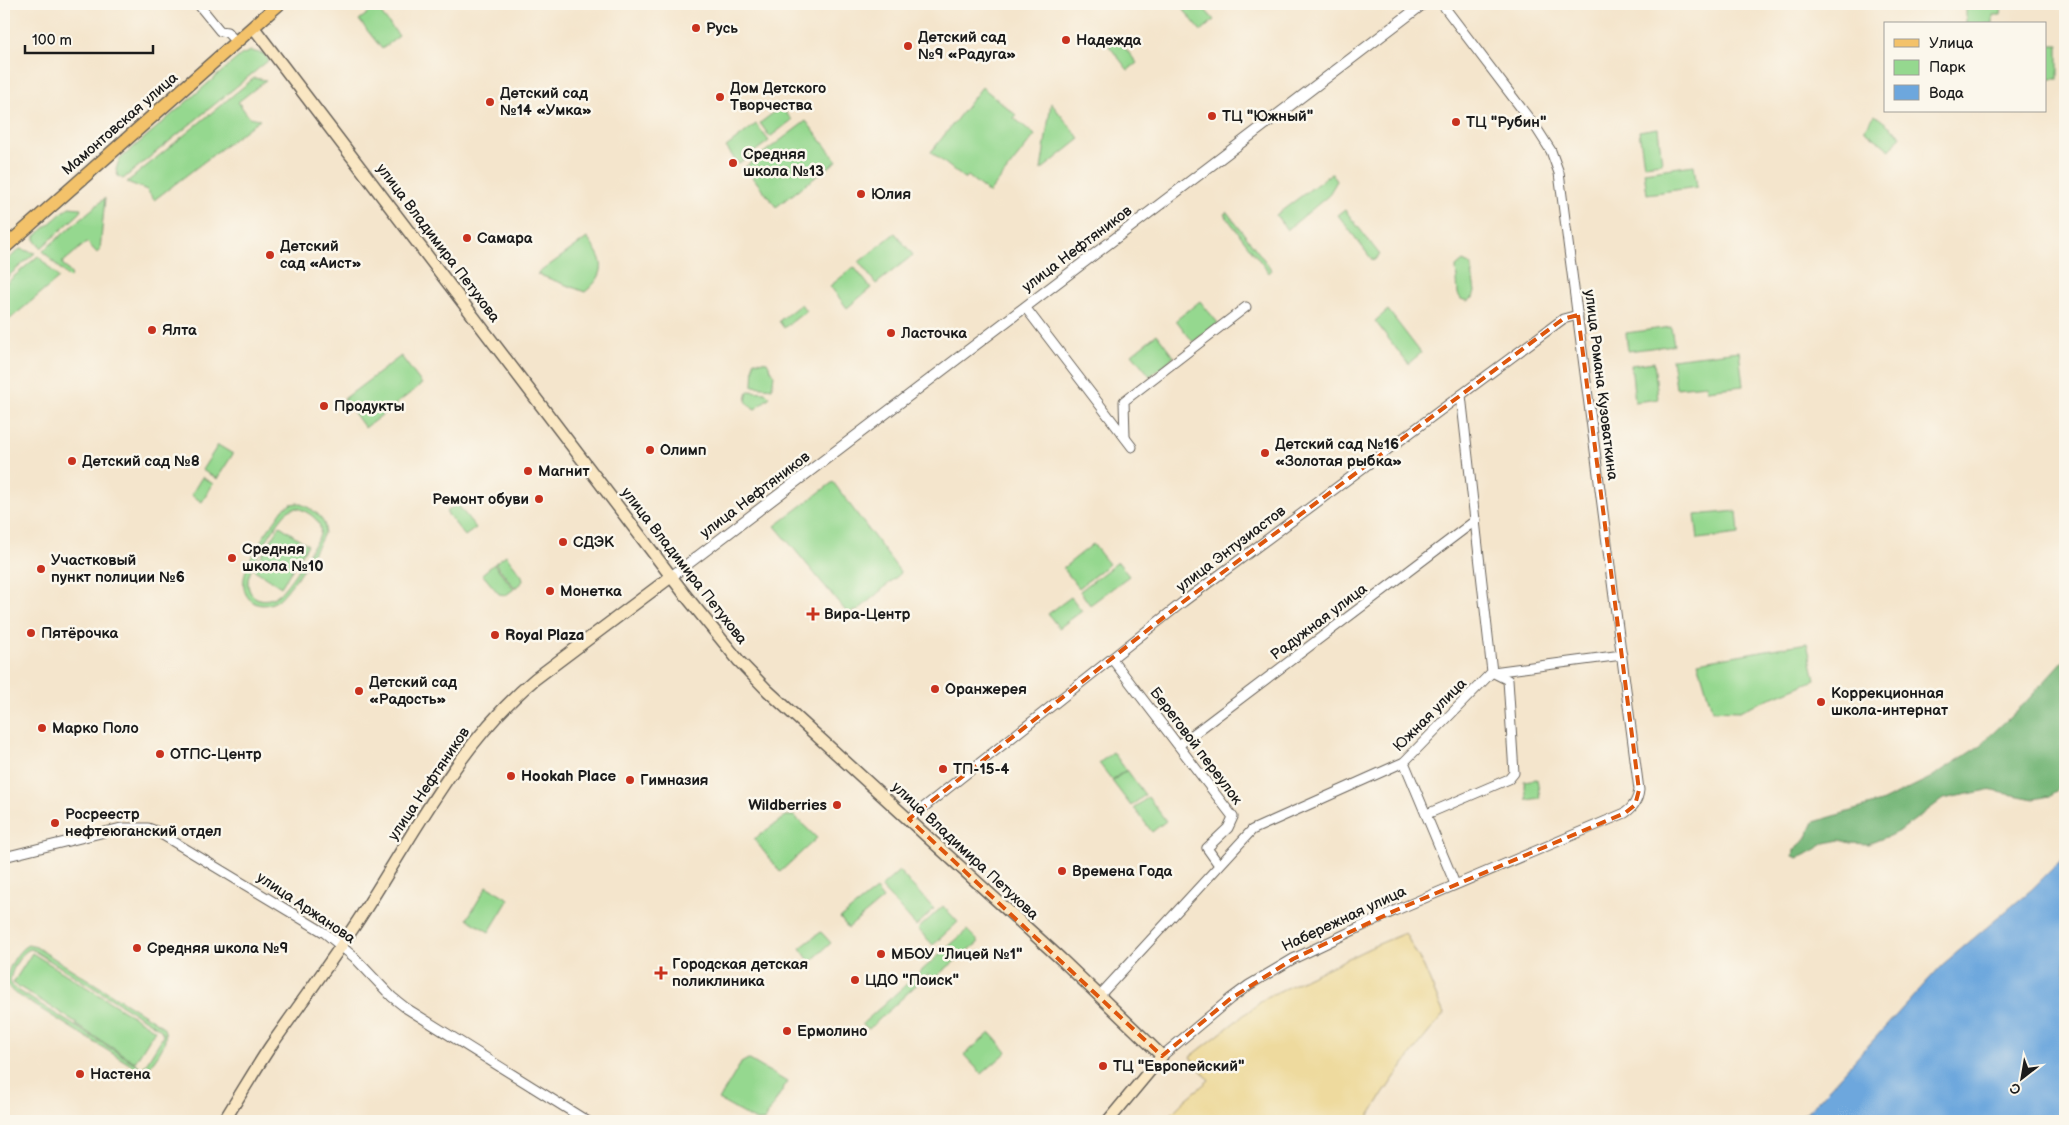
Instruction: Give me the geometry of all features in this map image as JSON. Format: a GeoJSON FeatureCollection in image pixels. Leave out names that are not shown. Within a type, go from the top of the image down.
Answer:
{"type":"FeatureCollection","features":[{"type":"Feature","properties":{"kind":"main road","name":"Мамонтовская улица"},"geometry":{"type":"LineString","coordinates":[[4,248],[279,4]]}},
{"type":"Feature","properties":{"kind":"main road","name":"улица Владимира Петухова"},"geometry":{"type":"LineString","coordinates":[[254,28],[727,648],[750,674],[1100,995],[1162,1056]]}},
{"type":"Feature","properties":{"kind":"main road","name":"улица Нефтяников"},"geometry":{"type":"LineString","coordinates":[[224,1121],[270,1047],[341,946],[446,781],[493,719],[549,667],[672,576]]}},
{"type":"Feature","properties":{"kind":"main road","name":"Набережная улица"},"geometry":{"type":"LineString","coordinates":[[1108,1121],[1162,1056]]}},
{"type":"Feature","properties":{"kind":"street"},"geometry":{"type":"LineString","coordinates":[[198,4],[220,31],[227,32],[237,43]]}},
{"type":"Feature","properties":{"kind":"street","name":"улица Нефтяников"},"geometry":{"type":"LineString","coordinates":[[672,576],[1423,4]]}},
{"type":"Feature","properties":{"kind":"street","name":"улица Романа Кузоваткина"},"geometry":{"type":"LineString","coordinates":[[1442,4],[1537,129],[1551,152],[1561,183],[1639,790],[1634,805]]}},
{"type":"Feature","properties":{"kind":"street"},"geometry":{"type":"LineString","coordinates":[[1025,307],[1132,447]]}},
{"type":"Feature","properties":{"kind":"street"},"geometry":{"type":"LineString","coordinates":[[1125,437],[1124,401],[1246,307]]}},
{"type":"Feature","properties":{"kind":"street","name":"улица Энтузиастов"},"geometry":{"type":"LineString","coordinates":[[909,819],[1183,602],[1563,319],[1578,315]]}},
{"type":"Feature","properties":{"kind":"street"},"geometry":{"type":"LineString","coordinates":[[1461,395],[1492,672]]}},
{"type":"Feature","properties":{"kind":"street","name":"Радужная улица"},"geometry":{"type":"LineString","coordinates":[[1179,745],[1476,520]]}},
{"type":"Feature","properties":{"kind":"street"},"geometry":{"type":"LineString","coordinates":[[1492,672],[1622,655]]}},
{"type":"Feature","properties":{"kind":"street","name":"Береговой переулок"},"geometry":{"type":"LineString","coordinates":[[1112,659],[1233,817],[1228,828],[1206,848],[1219,865]]}},
{"type":"Feature","properties":{"kind":"street"},"geometry":{"type":"LineString","coordinates":[[1427,814],[1509,779],[1514,773],[1508,680],[1492,672]]}},
{"type":"Feature","properties":{"kind":"street","name":"Южная улица"},"geometry":{"type":"LineString","coordinates":[[1100,995],[1252,830],[1404,762],[1492,672]]}},
{"type":"Feature","properties":{"kind":"street"},"geometry":{"type":"LineString","coordinates":[[1404,762],[1456,884]]}},
{"type":"Feature","properties":{"kind":"street","name":"Набережная улица"},"geometry":{"type":"LineString","coordinates":[[1162,1056],[1209,1015],[1271,971],[1356,928],[1625,814],[1634,805]]}},
{"type":"Feature","properties":{"kind":"street","name":"улица Аржанова"},"geometry":{"type":"LineString","coordinates":[[4,857],[122,828],[148,828],[179,843],[325,934],[354,957],[392,997],[406,1008],[587,1121]]}},
{"type":"Feature","properties":{"kind":"highlighted area"},"geometry":{"type":"Polygon","coordinates":[[[1578,315],[1639,790],[1635,805],[1625,813],[1394,911],[1293,959],[1230,999],[1162,1056],[909,819],[1183,602],[1563,319],[1578,315]]]}},
{"type":"Feature","properties":{"kind":"green space"},"geometry":{"type":"Polygon","coordinates":[[[1179,4],[1200,4],[1214,20],[1201,31],[1179,4]]]}},
{"type":"Feature","properties":{"kind":"green space"},"geometry":{"type":"Polygon","coordinates":[[[1966,4],[2002,4],[2001,15],[1993,15],[1993,22],[1966,22],[1966,4]]]}},
{"type":"Feature","properties":{"kind":"green space"},"geometry":{"type":"Polygon","coordinates":[[[376,7],[399,36],[382,49],[359,20],[376,7]]]}},
{"type":"Feature","properties":{"kind":"green space"},"geometry":{"type":"Polygon","coordinates":[[[1118,39],[1137,63],[1128,70],[1109,46],[1118,39]]]}},
{"type":"Feature","properties":{"kind":"green space"},"geometry":{"type":"Polygon","coordinates":[[[2046,45],[2058,45],[2058,79],[2046,79],[2046,45]]]}},
{"type":"Feature","properties":{"kind":"green space"},"geometry":{"type":"Polygon","coordinates":[[[251,51],[264,54],[269,60],[123,179],[118,176],[116,170],[119,160],[241,55],[251,51]]]}},
{"type":"Feature","properties":{"kind":"green space"},"geometry":{"type":"Polygon","coordinates":[[[254,78],[266,80],[238,102],[249,117],[260,119],[154,200],[147,190],[127,182],[254,78]]]}},
{"type":"Feature","properties":{"kind":"green space"},"geometry":{"type":"Polygon","coordinates":[[[982,87],[1016,115],[1014,118],[1035,135],[989,193],[968,176],[965,179],[931,152],[982,87]]]}},
{"type":"Feature","properties":{"kind":"green space"},"geometry":{"type":"Polygon","coordinates":[[[1051,103],[1080,139],[1041,170],[1051,103]]]}},
{"type":"Feature","properties":{"kind":"green space"},"geometry":{"type":"Polygon","coordinates":[[[781,107],[792,120],[770,137],[760,123],[781,107]]]}},
{"type":"Feature","properties":{"kind":"green space"},"geometry":{"type":"Polygon","coordinates":[[[1875,115],[1901,135],[1890,150],[1864,130],[1875,115]]]}},
{"type":"Feature","properties":{"kind":"green space"},"geometry":{"type":"Polygon","coordinates":[[[806,121],[837,161],[776,207],[745,167],[806,121]]]}},
{"type":"Feature","properties":{"kind":"green space"},"geometry":{"type":"Polygon","coordinates":[[[756,124],[769,141],[738,164],[726,147],[756,124]]]}},
{"type":"Feature","properties":{"kind":"green space"},"geometry":{"type":"Polygon","coordinates":[[[1658,128],[1662,163],[1644,165],[1639,131],[1658,128]]]}},
{"type":"Feature","properties":{"kind":"green space"},"geometry":{"type":"Polygon","coordinates":[[[1694,165],[1697,187],[1647,194],[1644,172],[1694,165]]]}},
{"type":"Feature","properties":{"kind":"green space"},"geometry":{"type":"Polygon","coordinates":[[[1332,173],[1337,181],[1328,196],[1287,230],[1276,215],[1332,173]]]}},
{"type":"Feature","properties":{"kind":"green space"},"geometry":{"type":"Polygon","coordinates":[[[105,198],[100,250],[97,253],[87,242],[62,263],[72,275],[69,278],[43,251],[105,198]]]}},
{"type":"Feature","properties":{"kind":"green space"},"geometry":{"type":"Polygon","coordinates":[[[69,207],[81,208],[80,213],[41,248],[35,241],[35,236],[69,207]]]}},
{"type":"Feature","properties":{"kind":"green space"},"geometry":{"type":"Polygon","coordinates":[[[1345,210],[1380,255],[1373,261],[1338,215],[1345,210]]]}},
{"type":"Feature","properties":{"kind":"green space"},"geometry":{"type":"Polygon","coordinates":[[[1227,212],[1272,270],[1269,273],[1224,214],[1227,212]]]}},
{"type":"Feature","properties":{"kind":"green space"},"geometry":{"type":"Polygon","coordinates":[[[895,233],[913,255],[876,284],[859,262],[895,233]]]}},
{"type":"Feature","properties":{"kind":"green space"},"geometry":{"type":"Polygon","coordinates":[[[587,238],[600,259],[601,272],[593,285],[585,292],[537,274],[587,238]]]}},
{"type":"Feature","properties":{"kind":"green space"},"geometry":{"type":"Polygon","coordinates":[[[20,249],[35,253],[4,280],[4,263],[20,249]]]}},
{"type":"Feature","properties":{"kind":"green space"},"geometry":{"type":"Polygon","coordinates":[[[38,256],[59,278],[4,324],[4,285],[38,256]]]}},
{"type":"Feature","properties":{"kind":"green space"},"geometry":{"type":"Polygon","coordinates":[[[1463,261],[1471,265],[1475,292],[1473,298],[1467,301],[1461,299],[1458,294],[1456,267],[1463,261]]]}},
{"type":"Feature","properties":{"kind":"green space"},"geometry":{"type":"Polygon","coordinates":[[[854,267],[871,288],[847,308],[830,286],[854,267]]]}},
{"type":"Feature","properties":{"kind":"green space"},"geometry":{"type":"Polygon","coordinates":[[[1200,301],[1218,323],[1193,342],[1176,320],[1200,301]]]}},
{"type":"Feature","properties":{"kind":"green space"},"geometry":{"type":"Polygon","coordinates":[[[801,304],[806,311],[784,328],[779,321],[801,304]]]}},
{"type":"Feature","properties":{"kind":"green space"},"geometry":{"type":"Polygon","coordinates":[[[1388,310],[1421,353],[1408,364],[1375,321],[1388,310]]]}},
{"type":"Feature","properties":{"kind":"green space"},"geometry":{"type":"Polygon","coordinates":[[[1671,327],[1674,345],[1628,351],[1626,333],[1671,327]]]}},
{"type":"Feature","properties":{"kind":"green space"},"geometry":{"type":"Polygon","coordinates":[[[1157,334],[1174,357],[1150,376],[1132,354],[1157,334]]]}},
{"type":"Feature","properties":{"kind":"green space"},"geometry":{"type":"Polygon","coordinates":[[[1739,351],[1743,386],[1707,390],[1706,385],[1676,388],[1672,359],[1739,351]]]}},
{"type":"Feature","properties":{"kind":"green space"},"geometry":{"type":"Polygon","coordinates":[[[401,356],[422,384],[365,428],[344,399],[401,356]]]}},
{"type":"Feature","properties":{"kind":"green space"},"geometry":{"type":"Polygon","coordinates":[[[754,361],[767,362],[774,375],[772,388],[753,386],[754,361]]]}},
{"type":"Feature","properties":{"kind":"green space"},"geometry":{"type":"Polygon","coordinates":[[[1654,362],[1658,399],[1635,402],[1631,365],[1654,362]]]}},
{"type":"Feature","properties":{"kind":"green space"},"geometry":{"type":"Polygon","coordinates":[[[748,391],[765,392],[770,397],[754,410],[746,401],[748,391]]]}},
{"type":"Feature","properties":{"kind":"green space"},"geometry":{"type":"Polygon","coordinates":[[[218,445],[233,454],[217,479],[202,470],[218,445]]]}},
{"type":"Feature","properties":{"kind":"green space"},"geometry":{"type":"Polygon","coordinates":[[[202,477],[213,484],[202,502],[191,495],[202,477]]]}},
{"type":"Feature","properties":{"kind":"green space"},"geometry":{"type":"Polygon","coordinates":[[[833,482],[901,573],[856,612],[854,610],[849,615],[775,526],[833,482]]]}},
{"type":"Feature","properties":{"kind":"green space"},"geometry":{"type":"Polygon","coordinates":[[[298,503],[319,515],[324,523],[324,534],[305,566],[283,596],[269,604],[256,604],[245,593],[246,569],[269,529],[283,509],[291,504],[298,503]],[[295,508],[287,512],[264,545],[249,575],[249,588],[255,597],[266,600],[282,591],[297,572],[319,537],[320,527],[318,523],[312,515],[295,508]]]}},
{"type":"Feature","properties":{"kind":"green space"},"geometry":{"type":"Polygon","coordinates":[[[457,504],[476,528],[465,536],[446,512],[457,504]]]}},
{"type":"Feature","properties":{"kind":"green space"},"geometry":{"type":"Polygon","coordinates":[[[1737,511],[1739,534],[1698,539],[1695,515],[1737,511]]]}},
{"type":"Feature","properties":{"kind":"green space"},"geometry":{"type":"Polygon","coordinates":[[[280,526],[308,545],[281,587],[253,569],[280,526]]]}},
{"type":"Feature","properties":{"kind":"green space"},"geometry":{"type":"Polygon","coordinates":[[[1093,544],[1109,564],[1079,588],[1063,568],[1093,544]]]}},
{"type":"Feature","properties":{"kind":"green space"},"geometry":{"type":"Polygon","coordinates":[[[506,555],[522,576],[523,581],[515,588],[495,563],[506,555]]]}},
{"type":"Feature","properties":{"kind":"green space"},"geometry":{"type":"Polygon","coordinates":[[[1118,562],[1129,576],[1090,605],[1080,591],[1118,562]]]}},
{"type":"Feature","properties":{"kind":"green space"},"geometry":{"type":"Polygon","coordinates":[[[494,564],[514,589],[506,595],[499,594],[482,574],[494,564]]]}},
{"type":"Feature","properties":{"kind":"green space"},"geometry":{"type":"Polygon","coordinates":[[[1071,597],[1082,611],[1059,628],[1048,614],[1071,597]]]}},
{"type":"Feature","properties":{"kind":"green space"},"geometry":{"type":"Polygon","coordinates":[[[1807,643],[1815,680],[1739,711],[1712,710],[1698,662],[1807,643]]]}},
{"type":"Feature","properties":{"kind":"green space"},"geometry":{"type":"Polygon","coordinates":[[[2065,659],[2065,784],[2050,796],[2034,799],[1988,790],[1943,799],[1901,830],[1868,844],[1850,843],[1840,840],[1826,843],[1798,858],[1793,856],[1794,850],[1806,839],[1814,822],[1881,802],[1930,778],[1978,747],[2024,704],[2065,659]]]}},
{"type":"Feature","properties":{"kind":"green space"},"geometry":{"type":"Polygon","coordinates":[[[1113,752],[1126,770],[1112,780],[1099,763],[1113,752]]]}},
{"type":"Feature","properties":{"kind":"green space"},"geometry":{"type":"Polygon","coordinates":[[[1127,770],[1145,795],[1131,806],[1112,781],[1127,770]]]}},
{"type":"Feature","properties":{"kind":"green space"},"geometry":{"type":"Polygon","coordinates":[[[1537,779],[1540,798],[1527,800],[1524,781],[1537,779]]]}},
{"type":"Feature","properties":{"kind":"green space"},"geometry":{"type":"Polygon","coordinates":[[[1148,797],[1166,821],[1152,832],[1134,808],[1148,797]]]}},
{"type":"Feature","properties":{"kind":"green space"},"geometry":{"type":"Polygon","coordinates":[[[786,816],[794,816],[817,838],[780,872],[754,839],[786,816]]]}},
{"type":"Feature","properties":{"kind":"green space"},"geometry":{"type":"Polygon","coordinates":[[[899,871],[934,909],[916,926],[881,887],[899,871]]]}},
{"type":"Feature","properties":{"kind":"green space"},"geometry":{"type":"Polygon","coordinates":[[[487,886],[509,899],[489,932],[467,919],[487,886]]]}},
{"type":"Feature","properties":{"kind":"green space"},"geometry":{"type":"Polygon","coordinates":[[[876,890],[883,899],[848,928],[840,918],[876,890]]]}},
{"type":"Feature","properties":{"kind":"green space"},"geometry":{"type":"Polygon","coordinates":[[[943,906],[958,922],[933,945],[918,929],[943,906]]]}},
{"type":"Feature","properties":{"kind":"green space"},"geometry":{"type":"Polygon","coordinates":[[[967,930],[979,942],[934,978],[928,974],[869,1029],[862,1024],[967,930]]]}},
{"type":"Feature","properties":{"kind":"green space"},"geometry":{"type":"Polygon","coordinates":[[[821,932],[831,943],[810,962],[800,948],[821,932]]]}},
{"type":"Feature","properties":{"kind":"green space"},"geometry":{"type":"Polygon","coordinates":[[[28,945],[36,947],[162,1026],[165,1031],[165,1037],[162,1049],[147,1070],[139,1070],[12,991],[6,983],[6,978],[16,956],[28,945]],[[31,949],[20,958],[12,973],[10,982],[14,988],[141,1067],[144,1067],[162,1038],[163,1034],[160,1029],[31,949]]]}},
{"type":"Feature","properties":{"kind":"green space"},"geometry":{"type":"Polygon","coordinates":[[[32,953],[155,1030],[135,1062],[13,983],[32,953]]]}},
{"type":"Feature","properties":{"kind":"green space"},"geometry":{"type":"Polygon","coordinates":[[[990,1033],[1007,1052],[982,1074],[964,1055],[990,1033]]]}},
{"type":"Feature","properties":{"kind":"green space"},"geometry":{"type":"Polygon","coordinates":[[[748,1059],[787,1082],[764,1121],[756,1121],[719,1100],[741,1063],[748,1059]]]}},
{"type":"Feature","properties":{"kind":"sand"},"geometry":{"type":"Polygon","coordinates":[[[1405,933],[1424,967],[1444,1014],[1403,1066],[1366,1121],[1164,1121],[1209,1080],[1190,1057],[1267,997],[1405,933]]]}},
{"type":"Feature","properties":{"kind":"water"},"geometry":{"type":"Polygon","coordinates":[[[2065,856],[2065,1121],[1795,1121],[1810,1109],[1942,965],[2031,890],[2065,856]]]}},
{"type":"Feature","properties":{"kind":"place","name":"Русь"},"geometry":{"type":"Point","coordinates":[696,28]}},
{"type":"Feature","properties":{"kind":"place","name":"Надежда"},"geometry":{"type":"Point","coordinates":[1066,40]}},
{"type":"Feature","properties":{"kind":"place","name":"Детский сад №9 «Радуга»"},"geometry":{"type":"Point","coordinates":[908,46]}},
{"type":"Feature","properties":{"kind":"place","name":"Дом Детского Творчества"},"geometry":{"type":"Point","coordinates":[720,97]}},
{"type":"Feature","properties":{"kind":"place","name":"Детский сад №14 «Умка»"},"geometry":{"type":"Point","coordinates":[490,102]}},
{"type":"Feature","properties":{"kind":"place","name":"ТЦ \"Южный\""},"geometry":{"type":"Point","coordinates":[1212,116]}},
{"type":"Feature","properties":{"kind":"place","name":"ТЦ \"Рубин\""},"geometry":{"type":"Point","coordinates":[1456,122]}},
{"type":"Feature","properties":{"kind":"place","name":"Средняя школа №13"},"geometry":{"type":"Point","coordinates":[733,163]}},
{"type":"Feature","properties":{"kind":"place","name":"Юлия"},"geometry":{"type":"Point","coordinates":[861,194]}},
{"type":"Feature","properties":{"kind":"place","name":"Самара"},"geometry":{"type":"Point","coordinates":[467,238]}},
{"type":"Feature","properties":{"kind":"place","name":"Детский сад «Аист»"},"geometry":{"type":"Point","coordinates":[270,255]}},
{"type":"Feature","properties":{"kind":"place","name":"Ялта"},"geometry":{"type":"Point","coordinates":[152,330]}},
{"type":"Feature","properties":{"kind":"place","name":"Ласточка"},"geometry":{"type":"Point","coordinates":[891,333]}},
{"type":"Feature","properties":{"kind":"place","name":"Продукты"},"geometry":{"type":"Point","coordinates":[324,406]}},
{"type":"Feature","properties":{"kind":"place","name":"Олимп"},"geometry":{"type":"Point","coordinates":[650,450]}},
{"type":"Feature","properties":{"kind":"place","name":"Детский сад №16 «Золотая рыбка»"},"geometry":{"type":"Point","coordinates":[1265,453]}},
{"type":"Feature","properties":{"kind":"place","name":"Детский сад №8"},"geometry":{"type":"Point","coordinates":[72,461]}},
{"type":"Feature","properties":{"kind":"place","name":"Магнит"},"geometry":{"type":"Point","coordinates":[528,471]}},
{"type":"Feature","properties":{"kind":"place","name":"Ремонт обуви"},"geometry":{"type":"Point","coordinates":[539,499]}},
{"type":"Feature","properties":{"kind":"place","name":"СДЭК"},"geometry":{"type":"Point","coordinates":[563,542]}},
{"type":"Feature","properties":{"kind":"place","name":"Средняя школа №10"},"geometry":{"type":"Point","coordinates":[232,558]}},
{"type":"Feature","properties":{"kind":"place","name":"Участковый пункт полиции №6"},"geometry":{"type":"Point","coordinates":[41,569]}},
{"type":"Feature","properties":{"kind":"place","name":"Монетка"},"geometry":{"type":"Point","coordinates":[550,591]}},
{"type":"Feature","properties":{"kind":"place","name":"Вира-Центр"},"geometry":{"type":"Point","coordinates":[813,614]}},
{"type":"Feature","properties":{"kind":"place","name":"Пятёрочка"},"geometry":{"type":"Point","coordinates":[31,633]}},
{"type":"Feature","properties":{"kind":"place","name":"Royal Plaza"},"geometry":{"type":"Point","coordinates":[495,635]}},
{"type":"Feature","properties":{"kind":"place","name":"Оранжерея"},"geometry":{"type":"Point","coordinates":[935,689]}},
{"type":"Feature","properties":{"kind":"place","name":"Детский сад «Радость»"},"geometry":{"type":"Point","coordinates":[359,691]}},
{"type":"Feature","properties":{"kind":"place","name":"Коррекционная школа-интернат"},"geometry":{"type":"Point","coordinates":[1821,702]}},
{"type":"Feature","properties":{"kind":"place","name":"Марко Поло"},"geometry":{"type":"Point","coordinates":[42,728]}},
{"type":"Feature","properties":{"kind":"place","name":"ОТПС-Центр"},"geometry":{"type":"Point","coordinates":[160,754]}},
{"type":"Feature","properties":{"kind":"place","name":"ТП-15-4"},"geometry":{"type":"Point","coordinates":[943,769]}},
{"type":"Feature","properties":{"kind":"place","name":"Hookah Place"},"geometry":{"type":"Point","coordinates":[511,776]}},
{"type":"Feature","properties":{"kind":"place","name":"Гимназия"},"geometry":{"type":"Point","coordinates":[630,780]}},
{"type":"Feature","properties":{"kind":"place","name":"Wildberries"},"geometry":{"type":"Point","coordinates":[837,805]}},
{"type":"Feature","properties":{"kind":"place","name":"Росреестр нефтеюганский отдел"},"geometry":{"type":"Point","coordinates":[55,823]}},
{"type":"Feature","properties":{"kind":"place","name":"Времена Года"},"geometry":{"type":"Point","coordinates":[1062,871]}},
{"type":"Feature","properties":{"kind":"place","name":"Средняя школа №9"},"geometry":{"type":"Point","coordinates":[137,948]}},
{"type":"Feature","properties":{"kind":"place","name":"МБОУ \"Лицей №1\""},"geometry":{"type":"Point","coordinates":[881,954]}},
{"type":"Feature","properties":{"kind":"place","name":"Городская детская поликлиника"},"geometry":{"type":"Point","coordinates":[661,973]}},
{"type":"Feature","properties":{"kind":"place","name":"ЦДО \"Поиск\""},"geometry":{"type":"Point","coordinates":[855,980]}},
{"type":"Feature","properties":{"kind":"place","name":"Ермолино"},"geometry":{"type":"Point","coordinates":[787,1031]}},
{"type":"Feature","properties":{"kind":"place","name":"ТЦ \"Европейский\""},"geometry":{"type":"Point","coordinates":[1103,1066]}},
{"type":"Feature","properties":{"kind":"place","name":"Настена"},"geometry":{"type":"Point","coordinates":[80,1074]}}]}
